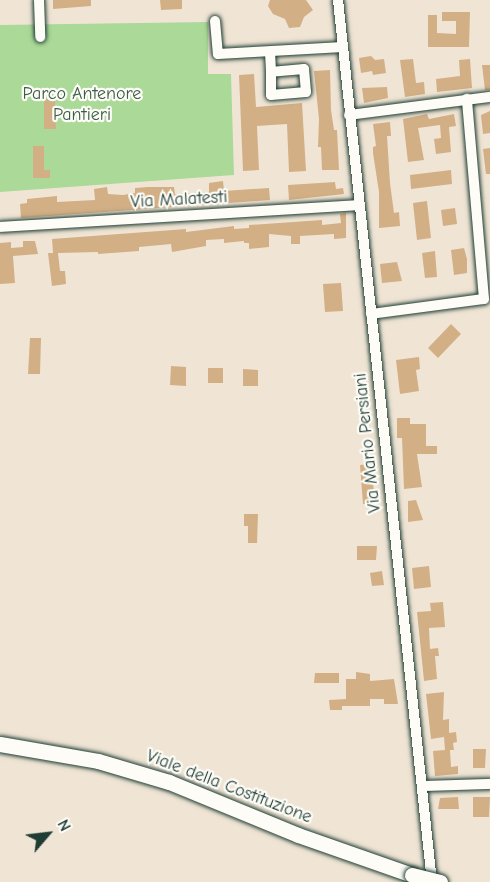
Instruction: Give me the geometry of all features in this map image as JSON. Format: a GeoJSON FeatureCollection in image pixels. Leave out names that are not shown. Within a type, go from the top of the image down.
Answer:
{"type":"FeatureCollection","features":[{"type":"Feature","properties":{"kind":"highway","name":"Viale della Costituzione"},"geometry":{"type":"LineString","coordinates":[[0,744],[98,761],[169,782],[318,842],[412,875],[440,882]]}},
{"type":"Feature","properties":{"kind":"street"},"geometry":{"type":"LineString","coordinates":[[39,0],[40,37]]}},
{"type":"Feature","properties":{"kind":"street","name":"Via Mario Persiani"},"geometry":{"type":"LineString","coordinates":[[338,0],[432,882]]}},
{"type":"Feature","properties":{"kind":"street"},"geometry":{"type":"LineString","coordinates":[[215,21],[218,54],[343,47]]}},
{"type":"Feature","properties":{"kind":"street"},"geometry":{"type":"LineString","coordinates":[[270,52],[271,95],[306,92],[304,69],[271,72]]}},
{"type":"Feature","properties":{"kind":"street"},"geometry":{"type":"LineString","coordinates":[[349,115],[490,97]]}},
{"type":"Feature","properties":{"kind":"street"},"geometry":{"type":"LineString","coordinates":[[371,314],[484,298],[467,99]]}},
{"type":"Feature","properties":{"kind":"street","name":"Via Malatesti"},"geometry":{"type":"LineString","coordinates":[[0,227],[359,205]]}},
{"type":"Feature","properties":{"kind":"street"},"geometry":{"type":"LineString","coordinates":[[422,786],[490,784]]}},
{"type":"Feature","properties":{"kind":"green space","name":"Parco Antenore Pantieri"},"geometry":{"type":"Polygon","coordinates":[[[208,22],[208,74],[231,74],[234,175],[0,192],[0,25],[208,22]]]}},
{"type":"Feature","properties":{"kind":"building"},"geometry":{"type":"Polygon","coordinates":[[[53,0],[91,0],[91,6],[53,9],[53,0]]]}},
{"type":"Feature","properties":{"kind":"building"},"geometry":{"type":"Polygon","coordinates":[[[160,0],[182,0],[182,9],[161,10],[160,0]]]}},
{"type":"Feature","properties":{"kind":"building"},"geometry":{"type":"Polygon","coordinates":[[[270,0],[306,0],[313,10],[304,17],[300,27],[289,28],[285,19],[273,14],[268,6],[270,0]]]}},
{"type":"Feature","properties":{"kind":"building"},"geometry":{"type":"Polygon","coordinates":[[[442,12],[470,12],[469,47],[428,47],[428,15],[437,15],[437,33],[456,34],[456,21],[442,21],[442,12]]]}},
{"type":"Feature","properties":{"kind":"building"},"geometry":{"type":"Polygon","coordinates":[[[371,56],[375,60],[384,59],[386,73],[373,75],[372,71],[361,73],[359,58],[371,56]]]}},
{"type":"Feature","properties":{"kind":"building"},"geometry":{"type":"Polygon","coordinates":[[[413,59],[416,83],[424,82],[425,94],[405,97],[400,60],[413,59]]]}},
{"type":"Feature","properties":{"kind":"building"},"geometry":{"type":"Polygon","coordinates":[[[470,59],[472,88],[437,92],[436,79],[460,76],[459,60],[470,59]]]}},
{"type":"Feature","properties":{"kind":"building"},"geometry":{"type":"Polygon","coordinates":[[[482,65],[490,65],[490,90],[485,90],[482,65]]]}},
{"type":"Feature","properties":{"kind":"building"},"geometry":{"type":"Polygon","coordinates":[[[330,70],[331,110],[334,130],[337,130],[339,170],[322,170],[321,147],[318,147],[319,119],[314,71],[330,70]]]}},
{"type":"Feature","properties":{"kind":"building"},"geometry":{"type":"Polygon","coordinates":[[[254,74],[256,107],[302,103],[306,171],[289,172],[287,124],[257,126],[259,170],[243,171],[239,75],[254,74]]]}},
{"type":"Feature","properties":{"kind":"building"},"geometry":{"type":"Polygon","coordinates":[[[387,87],[388,98],[364,103],[362,88],[387,87]]]}},
{"type":"Feature","properties":{"kind":"building"},"geometry":{"type":"Polygon","coordinates":[[[44,99],[55,99],[56,129],[44,129],[44,99]]]}},
{"type":"Feature","properties":{"kind":"building"},"geometry":{"type":"Polygon","coordinates":[[[490,111],[490,133],[483,134],[481,115],[490,111]]]}},
{"type":"Feature","properties":{"kind":"building"},"geometry":{"type":"Polygon","coordinates":[[[427,114],[429,119],[454,114],[456,126],[449,127],[451,152],[436,154],[434,139],[441,138],[440,125],[418,128],[424,160],[408,162],[403,119],[427,114]]]}},
{"type":"Feature","properties":{"kind":"building"},"geometry":{"type":"Polygon","coordinates":[[[390,122],[391,136],[387,136],[390,183],[394,213],[399,212],[400,226],[379,228],[379,192],[373,153],[373,147],[376,146],[373,124],[390,122]]]}},
{"type":"Feature","properties":{"kind":"building"},"geometry":{"type":"Polygon","coordinates":[[[33,146],[44,146],[44,170],[50,170],[50,178],[33,178],[33,146]]]}},
{"type":"Feature","properties":{"kind":"building"},"geometry":{"type":"Polygon","coordinates":[[[490,148],[490,174],[486,174],[483,149],[490,148]]]}},
{"type":"Feature","properties":{"kind":"building"},"geometry":{"type":"Polygon","coordinates":[[[451,170],[452,184],[411,189],[410,175],[451,170]]]}},
{"type":"Feature","properties":{"kind":"building"},"geometry":{"type":"Polygon","coordinates":[[[223,181],[224,191],[269,188],[270,200],[21,218],[20,204],[27,203],[27,199],[57,196],[57,202],[95,200],[94,189],[107,187],[108,194],[123,195],[135,193],[135,188],[148,187],[174,187],[175,194],[209,192],[209,183],[223,181]]]}},
{"type":"Feature","properties":{"kind":"building"},"geometry":{"type":"Polygon","coordinates":[[[335,182],[336,189],[343,188],[344,194],[289,200],[288,185],[335,182]]]}},
{"type":"Feature","properties":{"kind":"building"},"geometry":{"type":"Polygon","coordinates":[[[427,201],[431,238],[417,240],[413,203],[427,201]]]}},
{"type":"Feature","properties":{"kind":"building"},"geometry":{"type":"Polygon","coordinates":[[[455,208],[457,224],[443,226],[441,210],[455,208]]]}},
{"type":"Feature","properties":{"kind":"building"},"geometry":{"type":"Polygon","coordinates":[[[346,213],[346,238],[334,239],[334,234],[300,236],[300,244],[291,244],[291,236],[269,234],[269,247],[249,249],[249,243],[244,243],[244,241],[224,243],[224,239],[206,240],[206,246],[172,252],[171,244],[139,247],[139,251],[98,254],[98,252],[58,253],[60,271],[65,271],[66,284],[52,286],[48,253],[53,253],[52,239],[186,229],[186,232],[234,226],[234,229],[249,228],[249,225],[322,220],[322,225],[341,223],[340,214],[346,213]]]}},
{"type":"Feature","properties":{"kind":"building"},"geometry":{"type":"Polygon","coordinates":[[[23,241],[35,241],[38,254],[13,256],[15,283],[0,284],[0,243],[11,242],[11,248],[23,247],[23,241]]]}},
{"type":"Feature","properties":{"kind":"building"},"geometry":{"type":"Polygon","coordinates":[[[464,248],[467,273],[454,275],[451,250],[464,248]]]}},
{"type":"Feature","properties":{"kind":"building"},"geometry":{"type":"Polygon","coordinates":[[[435,251],[437,277],[425,278],[422,253],[435,251]]]}},
{"type":"Feature","properties":{"kind":"building"},"geometry":{"type":"Polygon","coordinates":[[[397,262],[402,281],[382,283],[380,264],[397,262]]]}},
{"type":"Feature","properties":{"kind":"building"},"geometry":{"type":"Polygon","coordinates":[[[341,283],[343,311],[325,312],[323,284],[341,283]]]}},
{"type":"Feature","properties":{"kind":"building"},"geometry":{"type":"Polygon","coordinates":[[[451,324],[461,334],[438,358],[428,348],[451,324]]]}},
{"type":"Feature","properties":{"kind":"building"},"geometry":{"type":"Polygon","coordinates":[[[30,338],[41,338],[40,374],[28,374],[30,338]]]}},
{"type":"Feature","properties":{"kind":"building"},"geometry":{"type":"Polygon","coordinates":[[[419,357],[420,369],[416,370],[419,391],[400,394],[396,360],[419,357]]]}},
{"type":"Feature","properties":{"kind":"building"},"geometry":{"type":"Polygon","coordinates":[[[171,366],[186,367],[186,386],[170,385],[171,366]]]}},
{"type":"Feature","properties":{"kind":"building"},"geometry":{"type":"Polygon","coordinates":[[[208,368],[223,368],[223,383],[208,383],[208,368]]]}},
{"type":"Feature","properties":{"kind":"building"},"geometry":{"type":"Polygon","coordinates":[[[243,369],[258,370],[258,386],[243,386],[243,369]]]}},
{"type":"Feature","properties":{"kind":"building"},"geometry":{"type":"Polygon","coordinates":[[[397,418],[410,418],[410,424],[426,424],[426,446],[437,446],[437,454],[417,454],[422,487],[404,489],[402,438],[397,438],[397,418]]]}},
{"type":"Feature","properties":{"kind":"building"},"geometry":{"type":"Polygon","coordinates":[[[371,464],[375,502],[363,504],[360,465],[371,464]]]}},
{"type":"Feature","properties":{"kind":"building"},"geometry":{"type":"Polygon","coordinates":[[[416,500],[423,520],[408,522],[408,501],[416,500]]]}},
{"type":"Feature","properties":{"kind":"building"},"geometry":{"type":"Polygon","coordinates":[[[244,514],[258,514],[257,543],[248,543],[248,526],[244,526],[244,514]]]}},
{"type":"Feature","properties":{"kind":"building"},"geometry":{"type":"Polygon","coordinates":[[[357,546],[377,546],[376,560],[357,560],[357,546]]]}},
{"type":"Feature","properties":{"kind":"building"},"geometry":{"type":"Polygon","coordinates":[[[429,566],[431,587],[414,589],[412,568],[429,566]]]}},
{"type":"Feature","properties":{"kind":"building"},"geometry":{"type":"Polygon","coordinates":[[[382,571],[384,585],[372,586],[370,573],[382,571]]]}},
{"type":"Feature","properties":{"kind":"building"},"geometry":{"type":"Polygon","coordinates":[[[443,602],[445,627],[429,628],[430,649],[438,648],[439,656],[435,656],[437,679],[424,681],[417,612],[431,611],[430,603],[443,602]]]}},
{"type":"Feature","properties":{"kind":"building"},"geometry":{"type":"Polygon","coordinates":[[[356,672],[370,674],[370,681],[394,679],[398,704],[384,704],[384,699],[370,699],[370,706],[342,706],[342,710],[330,710],[329,700],[346,699],[346,679],[356,679],[356,672]]]}},
{"type":"Feature","properties":{"kind":"building"},"geometry":{"type":"Polygon","coordinates":[[[315,673],[339,673],[339,683],[314,683],[315,673]]]}},
{"type":"Feature","properties":{"kind":"building"},"geometry":{"type":"Polygon","coordinates":[[[444,692],[443,720],[449,719],[449,733],[456,732],[457,742],[453,743],[454,750],[450,750],[451,767],[458,766],[458,774],[435,776],[433,751],[445,750],[444,737],[431,739],[426,694],[444,692]]]}},
{"type":"Feature","properties":{"kind":"building"},"geometry":{"type":"Polygon","coordinates":[[[473,749],[486,749],[485,768],[473,768],[473,749]]]}},
{"type":"Feature","properties":{"kind":"building"},"geometry":{"type":"Polygon","coordinates":[[[458,797],[459,809],[438,809],[440,798],[458,797]]]}},
{"type":"Feature","properties":{"kind":"building"},"geometry":{"type":"Polygon","coordinates":[[[473,797],[490,797],[489,817],[473,817],[473,797]]]}}]}
